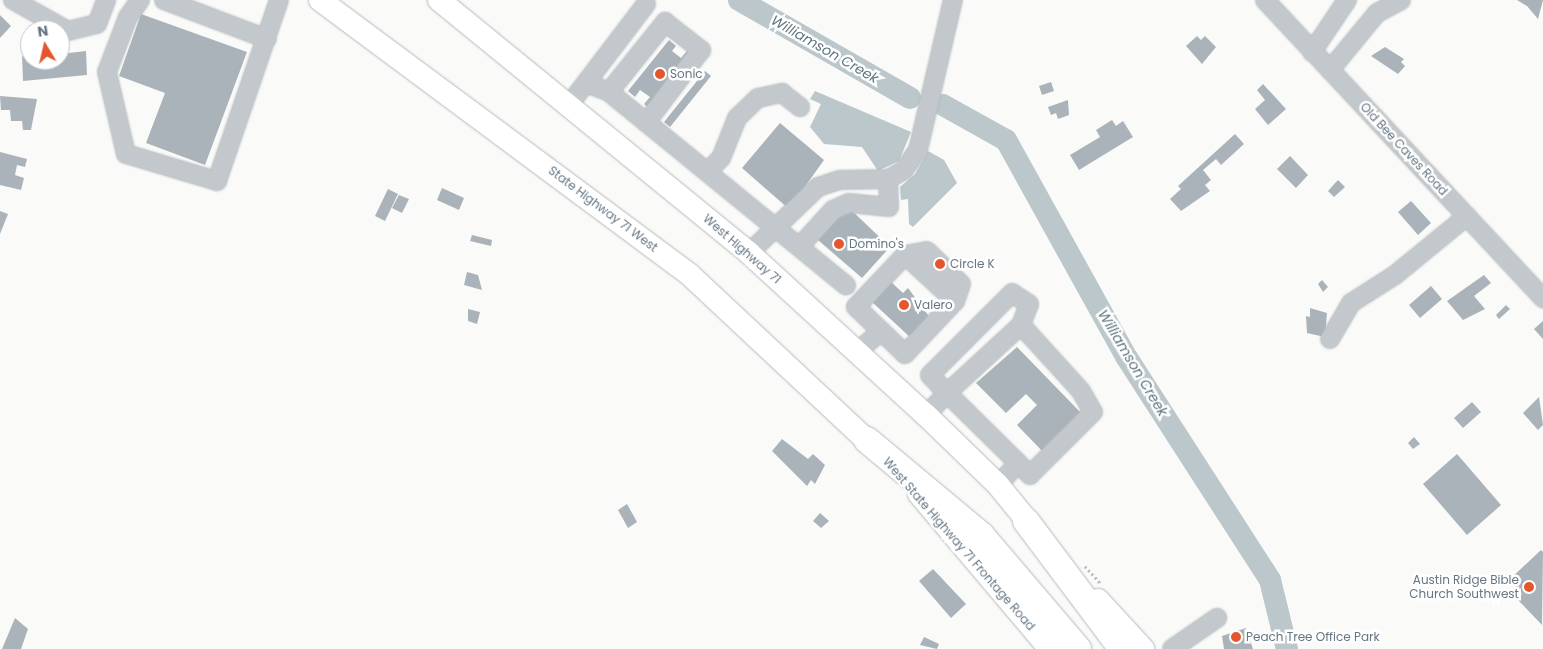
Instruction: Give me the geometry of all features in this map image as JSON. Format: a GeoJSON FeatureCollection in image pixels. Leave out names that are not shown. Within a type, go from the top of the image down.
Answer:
{"type":"FeatureCollection","features":[{"type":"Feature","properties":{"kind":"highway"},"geometry":{"type":"LineString","coordinates":[[867,440],[981,535],[1078,649]]}},
{"type":"Feature","properties":{"kind":"highway"},"geometry":{"type":"LineString","coordinates":[[1026,521],[1122,649]]}},
{"type":"Feature","properties":{"kind":"main road","name":"State Highway 71 West"},"geometry":{"type":"LineString","coordinates":[[320,0],[690,276],[867,440]]}},
{"type":"Feature","properties":{"kind":"main road","name":"West Highway 71"},"geometry":{"type":"LineString","coordinates":[[439,0],[749,253],[926,415],[998,485],[1026,521],[1143,649]]}},
{"type":"Feature","properties":{"kind":"main road","name":"West State Highway 71 Frontage Road"},"geometry":{"type":"LineString","coordinates":[[867,440],[911,485],[1050,649]]}},
{"type":"Feature","properties":{"kind":"street"},"geometry":{"type":"LineString","coordinates":[[13,0],[68,31],[97,24],[106,0]]}},
{"type":"Feature","properties":{"kind":"street"},"geometry":{"type":"LineString","coordinates":[[140,0],[128,16],[107,72],[126,154],[167,169],[217,182],[279,0]]}},
{"type":"Feature","properties":{"kind":"street"},"geometry":{"type":"LineString","coordinates":[[164,0],[267,39]]}},
{"type":"Feature","properties":{"kind":"street"},"geometry":{"type":"LineString","coordinates":[[749,253],[775,225],[818,187],[840,180],[888,179],[904,170],[918,150],[953,0]]}},
{"type":"Feature","properties":{"kind":"street","name":"Old Bee Caves Road"},"geometry":{"type":"LineString","coordinates":[[1265,0],[1543,298]]}},
{"type":"Feature","properties":{"kind":"street"},"geometry":{"type":"LineString","coordinates":[[1312,52],[1347,0]]}},
{"type":"Feature","properties":{"kind":"street"},"geometry":{"type":"LineString","coordinates":[[1330,70],[1378,13],[1401,0]]}},
{"type":"Feature","properties":{"kind":"street"},"geometry":{"type":"LineString","coordinates":[[569,105],[646,4]]}},
{"type":"Feature","properties":{"kind":"street"},"geometry":{"type":"LineString","coordinates":[[609,92],[665,22],[701,50],[646,123]]}},
{"type":"Feature","properties":{"kind":"street"},"geometry":{"type":"LineString","coordinates":[[586,83],[609,92],[775,225],[846,285]]}},
{"type":"Feature","properties":{"kind":"street"},"geometry":{"type":"LineString","coordinates":[[707,172],[721,158],[737,118],[758,98],[782,93],[800,107]]}},
{"type":"Feature","properties":{"kind":"street"},"geometry":{"type":"LineString","coordinates":[[800,246],[833,210],[849,203],[889,214],[888,179]]}},
{"type":"Feature","properties":{"kind":"street"},"geometry":{"type":"LineString","coordinates":[[1330,339],[1351,303],[1395,276],[1467,216]]}},
{"type":"Feature","properties":{"kind":"street"},"geometry":{"type":"LineString","coordinates":[[906,255],[955,301],[905,354],[881,331],[856,308],[906,255]]}},
{"type":"Feature","properties":{"kind":"street"},"geometry":{"type":"LineString","coordinates":[[926,415],[948,393],[1021,326],[1030,304],[1012,293],[930,375],[948,393],[1018,463],[1030,475],[1093,412],[1081,391],[1021,326]]}},
{"type":"Feature","properties":{"kind":"street"},"geometry":{"type":"LineString","coordinates":[[857,352],[881,331]]}},
{"type":"Feature","properties":{"kind":"street"},"geometry":{"type":"LineString","coordinates":[[998,485],[1018,463]]}},
{"type":"Feature","properties":{"kind":"street"},"geometry":{"type":"LineString","coordinates":[[1172,649],[1217,618]]}},
{"type":"Feature","properties":{"kind":"shaded area"},"geometry":{"type":"Polygon","coordinates":[[[815,91],[911,132],[899,161],[878,171],[862,147],[824,144],[810,127],[821,104],[810,99],[815,91]]]}},
{"type":"Feature","properties":{"kind":"shaded area"},"geometry":{"type":"Polygon","coordinates":[[[928,151],[944,160],[957,183],[913,227],[909,224],[908,199],[901,200],[900,187],[915,174],[928,151]]]}},
{"type":"Feature","properties":{"kind":"building"},"geometry":{"type":"Polygon","coordinates":[[[1517,0],[1543,0],[1538,19],[1527,6],[1517,0]]]}},
{"type":"Feature","properties":{"kind":"building"},"geometry":{"type":"Polygon","coordinates":[[[141,14],[247,52],[205,165],[146,143],[165,93],[119,76],[141,14]]]}},
{"type":"Feature","properties":{"kind":"building"},"geometry":{"type":"Polygon","coordinates":[[[0,15],[11,26],[0,38],[0,15]]]}},
{"type":"Feature","properties":{"kind":"building"},"geometry":{"type":"Polygon","coordinates":[[[1197,36],[1201,40],[1205,36],[1216,47],[1202,64],[1186,46],[1197,36]]]}},
{"type":"Feature","properties":{"kind":"building","name":"Sonic"},"geometry":{"type":"Polygon","coordinates":[[[669,40],[676,46],[672,51],[681,58],[689,49],[695,54],[650,109],[644,104],[650,97],[640,90],[635,97],[628,91],[669,40]]]}},
{"type":"Feature","properties":{"kind":"building"},"geometry":{"type":"Polygon","coordinates":[[[1385,47],[1404,59],[1401,62],[1405,66],[1398,74],[1371,56],[1385,47]]]}},
{"type":"Feature","properties":{"kind":"building"},"geometry":{"type":"Polygon","coordinates":[[[86,51],[87,75],[23,81],[23,70],[70,70],[70,53],[86,51]]]}},
{"type":"Feature","properties":{"kind":"building"},"geometry":{"type":"Polygon","coordinates":[[[705,71],[711,76],[670,127],[664,122],[705,71]]]}},
{"type":"Feature","properties":{"kind":"building"},"geometry":{"type":"Polygon","coordinates":[[[1051,82],[1054,91],[1042,95],[1039,86],[1051,82]]]}},
{"type":"Feature","properties":{"kind":"building"},"geometry":{"type":"Polygon","coordinates":[[[1263,84],[1286,109],[1268,125],[1255,109],[1265,100],[1257,90],[1263,84]]]}},
{"type":"Feature","properties":{"kind":"building"},"geometry":{"type":"Polygon","coordinates":[[[0,96],[37,99],[31,130],[23,130],[22,121],[11,121],[10,110],[1,110],[0,96]]]}},
{"type":"Feature","properties":{"kind":"building"},"geometry":{"type":"Polygon","coordinates":[[[1068,100],[1069,115],[1058,119],[1056,113],[1051,115],[1048,107],[1068,100]]]}},
{"type":"Feature","properties":{"kind":"building"},"geometry":{"type":"Polygon","coordinates":[[[1112,120],[1116,126],[1123,121],[1133,137],[1079,170],[1070,155],[1100,137],[1096,130],[1112,120]]]}},
{"type":"Feature","properties":{"kind":"building"},"geometry":{"type":"Polygon","coordinates":[[[780,123],[824,160],[789,209],[742,168],[780,123]]]}},
{"type":"Feature","properties":{"kind":"building"},"geometry":{"type":"Polygon","coordinates":[[[1235,134],[1244,144],[1221,165],[1216,159],[1203,170],[1211,180],[1205,185],[1210,191],[1181,211],[1170,199],[1181,189],[1178,186],[1235,134]]]}},
{"type":"Feature","properties":{"kind":"building"},"geometry":{"type":"Polygon","coordinates":[[[0,152],[27,159],[25,167],[17,165],[15,175],[24,178],[21,190],[0,185],[0,152]]]}},
{"type":"Feature","properties":{"kind":"building"},"geometry":{"type":"Polygon","coordinates":[[[1290,156],[1308,175],[1296,188],[1277,169],[1290,156]]]}},
{"type":"Feature","properties":{"kind":"building"},"geometry":{"type":"Polygon","coordinates":[[[1338,180],[1345,187],[1334,197],[1328,191],[1338,180]]]}},
{"type":"Feature","properties":{"kind":"building"},"geometry":{"type":"Polygon","coordinates":[[[442,188],[464,198],[459,210],[437,200],[442,188]]]}},
{"type":"Feature","properties":{"kind":"building"},"geometry":{"type":"Polygon","coordinates":[[[388,189],[398,194],[385,221],[375,216],[388,189]]]}},
{"type":"Feature","properties":{"kind":"building"},"geometry":{"type":"Polygon","coordinates":[[[399,195],[409,199],[402,213],[392,208],[399,195]]]}},
{"type":"Feature","properties":{"kind":"building"},"geometry":{"type":"Polygon","coordinates":[[[1411,201],[1431,223],[1418,235],[1398,212],[1411,201]]]}},
{"type":"Feature","properties":{"kind":"building"},"geometry":{"type":"Polygon","coordinates":[[[848,207],[890,247],[862,278],[818,240],[848,207]]]}},
{"type":"Feature","properties":{"kind":"building"},"geometry":{"type":"Polygon","coordinates":[[[0,211],[8,214],[0,234],[0,211]]]}},
{"type":"Feature","properties":{"kind":"building"},"geometry":{"type":"Polygon","coordinates":[[[472,235],[492,240],[491,246],[470,241],[472,235]]]}},
{"type":"Feature","properties":{"kind":"building"},"geometry":{"type":"Polygon","coordinates":[[[467,272],[478,275],[482,290],[464,285],[467,272]]]}},
{"type":"Feature","properties":{"kind":"building"},"geometry":{"type":"Polygon","coordinates":[[[1484,275],[1491,283],[1474,296],[1485,309],[1463,320],[1447,301],[1484,275]]]}},
{"type":"Feature","properties":{"kind":"building"},"geometry":{"type":"Polygon","coordinates":[[[1322,280],[1328,287],[1323,292],[1318,284],[1322,280]]]}},
{"type":"Feature","properties":{"kind":"building","name":"Valero"},"geometry":{"type":"Polygon","coordinates":[[[890,281],[903,293],[908,288],[931,319],[912,339],[871,301],[890,281]]]}},
{"type":"Feature","properties":{"kind":"building"},"geometry":{"type":"Polygon","coordinates":[[[1431,286],[1442,299],[1420,318],[1409,305],[1431,286]]]}},
{"type":"Feature","properties":{"kind":"building"},"geometry":{"type":"Polygon","coordinates":[[[1506,305],[1510,309],[1499,319],[1496,315],[1506,305]]]}},
{"type":"Feature","properties":{"kind":"building"},"geometry":{"type":"Polygon","coordinates":[[[1310,308],[1327,313],[1325,337],[1307,333],[1306,316],[1310,317],[1310,308]]]}},
{"type":"Feature","properties":{"kind":"building"},"geometry":{"type":"Polygon","coordinates":[[[468,309],[480,312],[477,324],[468,321],[468,309]]]}},
{"type":"Feature","properties":{"kind":"building"},"geometry":{"type":"Polygon","coordinates":[[[1543,321],[1543,339],[1534,329],[1543,321]]]}},
{"type":"Feature","properties":{"kind":"building"},"geometry":{"type":"Polygon","coordinates":[[[1017,347],[1082,414],[1046,455],[1017,425],[1037,405],[1026,394],[1006,413],[976,383],[1017,347]]]}},
{"type":"Feature","properties":{"kind":"building"},"geometry":{"type":"Polygon","coordinates":[[[1539,397],[1543,425],[1538,430],[1523,413],[1539,397]]]}},
{"type":"Feature","properties":{"kind":"building"},"geometry":{"type":"Polygon","coordinates":[[[1472,402],[1481,412],[1463,428],[1454,418],[1472,402]]]}},
{"type":"Feature","properties":{"kind":"building"},"geometry":{"type":"Polygon","coordinates":[[[1414,437],[1420,444],[1413,449],[1408,443],[1414,437]]]}},
{"type":"Feature","properties":{"kind":"building"},"geometry":{"type":"Polygon","coordinates":[[[782,439],[808,459],[813,454],[825,465],[815,484],[811,480],[807,486],[772,451],[782,439]]]}},
{"type":"Feature","properties":{"kind":"building"},"geometry":{"type":"Polygon","coordinates":[[[1457,454],[1501,505],[1467,535],[1423,484],[1457,454]]]}},
{"type":"Feature","properties":{"kind":"building"},"geometry":{"type":"Polygon","coordinates":[[[627,504],[637,522],[628,528],[618,510],[627,504]]]}},
{"type":"Feature","properties":{"kind":"building"},"geometry":{"type":"Polygon","coordinates":[[[820,513],[829,521],[821,528],[813,521],[820,513]]]}},
{"type":"Feature","properties":{"kind":"building","name":"Austin Ridge Bible Church Southwest"},"geometry":{"type":"Polygon","coordinates":[[[1541,550],[1543,552],[1542,625],[1517,599],[1522,594],[1509,580],[1541,550]]]}},
{"type":"Feature","properties":{"kind":"building"},"geometry":{"type":"Polygon","coordinates":[[[933,569],[966,604],[951,618],[919,581],[933,569]]]}},
{"type":"Feature","properties":{"kind":"building"},"geometry":{"type":"Polygon","coordinates":[[[15,618],[28,629],[21,649],[2,649],[15,618]]]}},
{"type":"Feature","properties":{"kind":"building","name":"Peach Tree Office Park"},"geometry":{"type":"Polygon","coordinates":[[[1246,628],[1253,649],[1224,649],[1222,636],[1246,628]]]}},
{"type":"Feature","properties":{"kind":"building"},"geometry":{"type":"Polygon","coordinates":[[[924,637],[939,644],[937,649],[920,645],[924,637]]]}},
{"type":"Feature","properties":{"kind":"waterway","name":"Williamson Creek"},"geometry":{"type":"LineString","coordinates":[[739,0],[910,98]]}},
{"type":"Feature","properties":{"kind":"waterway","name":"Williamson Creek"},"geometry":{"type":"LineString","coordinates":[[943,105],[1006,140],[1127,358],[1270,580],[1287,649]]}},
{"type":"Feature","properties":{"kind":"place","name":"Sonic"},"geometry":{"type":"Point","coordinates":[660,74]}},
{"type":"Feature","properties":{"kind":"place","name":"Domino's"},"geometry":{"type":"Point","coordinates":[839,244]}},
{"type":"Feature","properties":{"kind":"place","name":"Circle K"},"geometry":{"type":"Point","coordinates":[940,264]}},
{"type":"Feature","properties":{"kind":"place","name":"Valero"},"geometry":{"type":"Point","coordinates":[904,305]}},
{"type":"Feature","properties":{"kind":"place","name":"Austin Ridge Bible Church Southwest"},"geometry":{"type":"Point","coordinates":[1529,587]}},
{"type":"Feature","properties":{"kind":"place","name":"Peach Tree Office Park"},"geometry":{"type":"Point","coordinates":[1236,637]}}]}
